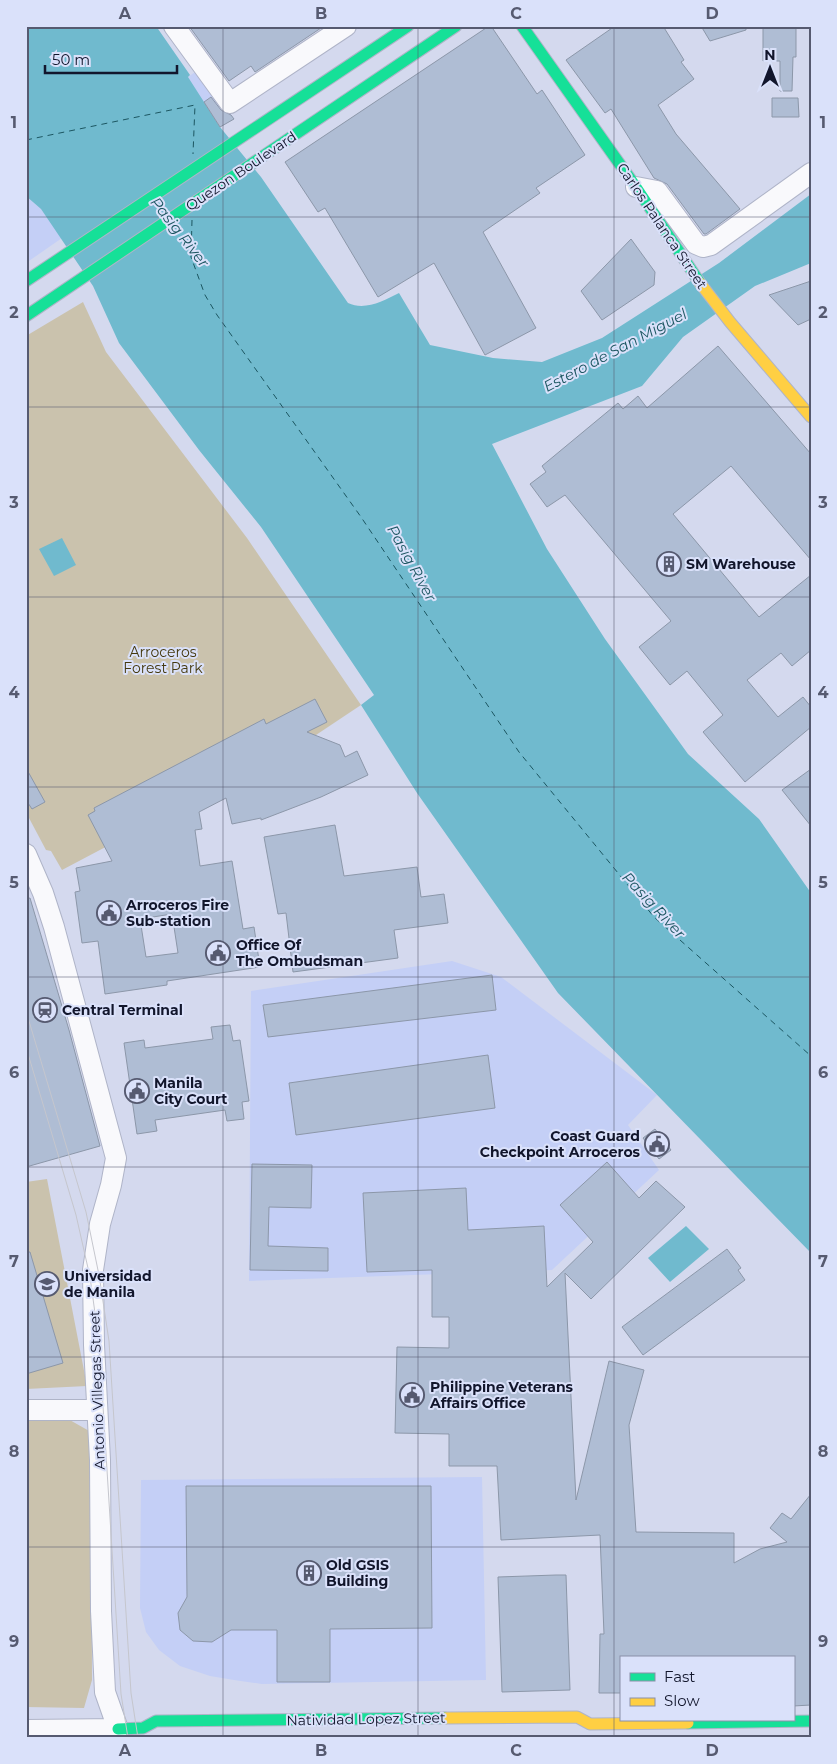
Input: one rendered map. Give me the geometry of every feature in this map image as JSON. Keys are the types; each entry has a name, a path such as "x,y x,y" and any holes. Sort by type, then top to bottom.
{"street":[{"path":"174,26 230,103 346,26"},
{"name":"Quezon Boulevard","path":"26,281 408,26"},
{"name":"Quezon Boulevard","path":"26,316 456,26"},
{"path":"526,31 541,26"},
{"name":"Carlos Palanca Street","path":"526,31 636,187 695,276 730,322 811,417"},
{"path":"636,187 657,192 696,244 703,247 711,244 811,173"},
{"name":"Antonio Villegas Street","path":"26,855 43,893 51,919 116,1158 111,1185 100,1224 94,1270 105,1692 119,1733"},
{"path":"26,1410 97,1410"},
{"path":"494,1717 495,1733"},
{"name":"Natividad Lopez Street","path":"26,1730 141,1733 156,1721 494,1717 578,1717 590,1724"},
{"path":"463,1718 464,1733"},
{"name":"Natividad Lopez Street","path":"794,1721 811,1721"},
{"name":"Natividad Lopez Street","path":"578,1731 590,1724 736,1722"},
{"path":"661,1723 666,1738"},
{"path":"141,1733 157,1736"}],"shaded area":[{"path":"201,68 234,119 220,127 209,111 201,115 188,77"},
{"path":"26,196 41,209 62,238 26,263"},
{"path":"452,961 501,977 657,1095 628,1125 659,1170 552,1270 249,1281 251,991"},
{"path":"482,1477 486,1680 262,1684 210,1676 180,1666 159,1650 146,1632 140,1608 141,1480"}],"green space":[{"name":"Arroceros Forest Park","path":"83,302 106,352 247,538 361,705 310,739 62,870 51,851 46,850 29,818 26,818 26,336"},
{"name":"Universidad de Manila","path":"47,1179 87,1386 26,1389 26,1182"},
{"path":"68,1419 91,1432 92,1680 84,1708 26,1707 26,1420"}],"water":[{"path":"26,26 156,26 190,75 188,77 220,127 261,177 348,303 361,306 367,305 380,302 399,293 430,345 493,358 542,362 602,338 719,263 811,194 811,263 755,286 683,337 642,386 492,444 547,549 605,639 688,754 759,819 811,893 811,1253 558,993 417,793 361,705 374,695 261,527 199,450 119,343 93,286 41,209 26,196"},
{"path":"62,538 76,565 54,576 39,549"},
{"path":"686,1226 709,1249 670,1282 648,1258"}],"building":[{"path":"189,26 324,26 255,72 251,66 229,81"},
{"path":"491,26 537,94 542,90 585,155 536,188 540,193 483,232 536,328 485,355 434,263 378,297 325,208 318,212 285,162"},
{"path":"615,26 663,26 684,60 681,62 694,79 658,105 676,134 740,209 706,234 704,234 667,184 654,178 611,109 605,113 566,60"},
{"path":"701,26 746,26 746,30 710,41"},
{"path":"763,26 796,26 796,57 793,57 792,91 780,91 780,61 763,61"},
{"path":"211,97 221,110 231,115 234,119 220,127 204,102"},
{"path":"772,98 798,98 799,117 772,117"},
{"path":"631,239 655,272 654,285 602,320 581,291"},
{"path":"811,281 811,319 798,325 769,295"},
{"path":"718,346 811,454 811,560 731,466 673,514 759,617 811,575 811,650 792,666 781,653 747,680 778,717 803,697 811,707 811,727 745,782 703,732 723,715 687,671 670,685 639,647 671,621 565,495 547,507 530,484 546,472 542,466 618,403 623,409 638,396 647,408"},
{"path":"315,699 327,722 307,732 340,745 345,757 357,751 368,775 321,797 261,820 261,818 232,824 226,798 199,812 202,829 195,830 200,866 232,861 243,929 254,927 260,967 167,981 167,985 105,994 98,941 82,943 75,892 80,891 76,868 112,861 88,815 95,811 94,808 264,719 266,724","holes":["172,914 178,953 146,957 140,919"]},
{"path":"26,768 45,802 32,809 26,800"},
{"path":"811,769 811,826 782,790"},
{"path":"335,825 344,876 417,867 421,897 444,894 448,923 394,930 398,958 293,972 286,913 278,914 264,837"},
{"name":"Central Terminal","path":"30,898 69,1030 100,1146 26,1167 26,899"},
{"path":"492,975 496,1010 268,1037 263,1005"},
{"path":"230,1025 233,1041 240,1040 249,1101 242,1102 244,1119 227,1121 225,1110 155,1120 157,1131 137,1134 124,1043 144,1040 145,1048 213,1039 211,1027"},
{"path":"488,1055 495,1108 296,1135 289,1083"},
{"name":"Coast Guard Checkpoint Arroceros","path":"655,1129 671,1150 659,1159 643,1138"},
{"path":"607,1162 639,1198 656,1181 685,1207 591,1299 565,1273 576,1500 609,1361 644,1370 629,1425 636,1532 734,1533 734,1563 760,1549 787,1542 770,1528 782,1513 791,1519 811,1494 811,1705 794,1706 794,1656 620,1656 620,1693 599,1693 600,1634 604,1634 600,1535 501,1540 497,1466 449,1466 449,1434 395,1433 397,1347 449,1348 449,1317 432,1317 432,1270 367,1272 363,1193 466,1188 468,1230 544,1226 547,1287 593,1242 560,1205"},
{"path":"252,1164 312,1165 311,1208 269,1207 268,1246 328,1248 328,1271 250,1270"},
{"path":"727,1249 741,1268 738,1270 745,1280 643,1355 622,1327"},
{"path":"26,1252 30,1252 63,1363 26,1374"},
{"name":"Old GSIS Building","path":"186,1486 431,1486 432,1628 330,1629 330,1682 277,1682 277,1630 231,1630 212,1642 193,1641 180,1630 178,1613 187,1597"},
{"path":"566,1575 570,1690 502,1692 498,1577"}],"ferry route":[{"path":"26,140 195,105 193,154"},
{"path":"192,220 191,257 205,295 217,315 361,517 519,752 654,917 811,1056"}],"tram line":[{"path":"26,1011 86,1212 99,1275 109,1341 131,1693 138,1738"},
{"path":"26,1047 76,1215 90,1277 99,1342 121,1694 128,1738"}],"traffic: fast":[{"path":"26,281 408,26"},
{"path":"26,316 456,26"},
{"path":"522,26 636,187 700,283"},
{"path":"118,1729 143,1728 156,1721 445,1718"},
{"path":"794,1721 811,1721"},
{"path":"688,1723 750,1722"}],"traffic: slow":[{"path":"700,283 730,322 811,417"},
{"path":"445,1718 577,1717 590,1724 688,1723"}],"place":[{"name":"SM Warehouse","path":"669,564"},
{"name":"Arroceros Fire Sub-station","path":"109,913"},
{"name":"Office Of The Ombudsman","path":"218,953"},
{"name":"Central Terminal","path":"45,1010"},
{"name":"Manila City Court","path":"137,1091"},
{"name":"Coast Guard Checkpoint Arroceros","path":"657,1144"},
{"name":"Universidad de Manila","path":"47,1284"},
{"name":"Philippine Veterans Affairs Office","path":"412,1395"},
{"name":"Old GSIS Building","path":"309,1573"}],"water label":[{"name":"Pasig River","path":"180,232"},
{"name":"Estero de San Miguel","path":"615,350"},
{"name":"Pasig River","path":"412,563"},
{"name":"Pasig River","path":"654,905"}]}
